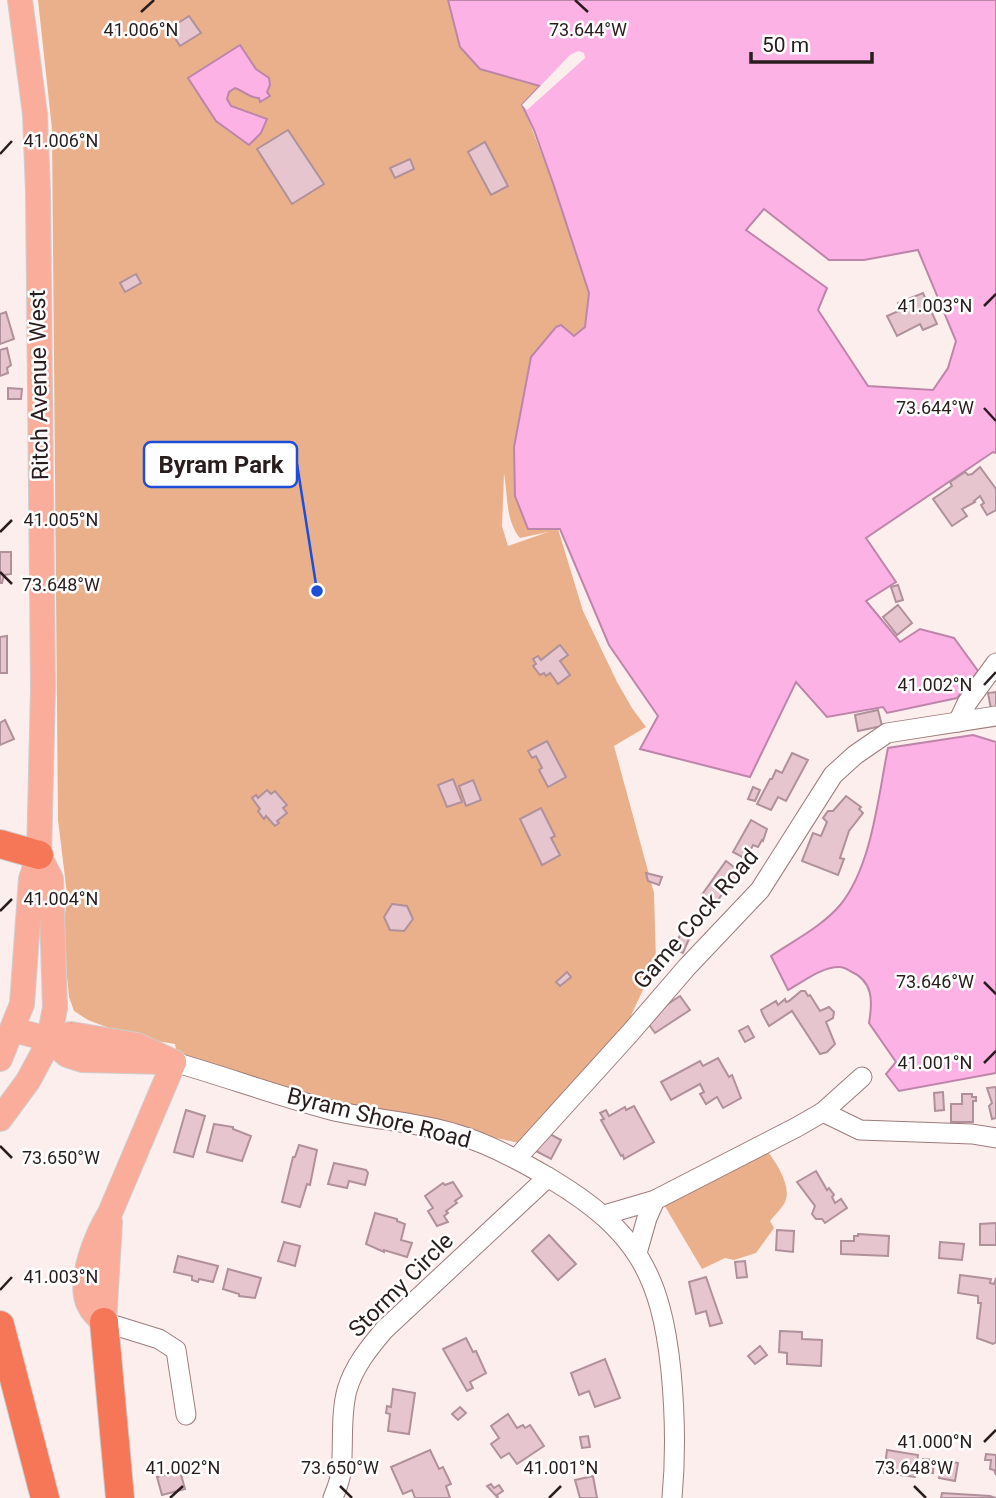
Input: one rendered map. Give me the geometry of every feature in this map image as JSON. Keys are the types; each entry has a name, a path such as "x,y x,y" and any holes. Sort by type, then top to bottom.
{"highway":[{"path":"0,844 39,855"},
{"path":"104,1322 120,1498"},
{"path":"0,1325 45,1498"}],"main road":[{"name":"Ritch Avenue West","path":"0,1059 22,1004 31,879 39,855 43,688 38,191 35,114 20,0"},
{"name":"Ritch Avenue West","path":"0,1119 28,1081 49,1039 55,1009 51,879 39,855"},
{"name":"Byram Shore Road","path":"13,1030 49,1039 66,1055 83,1060 174,1062"},
{"path":"104,1322 110,1213 174,1062"}],"street":[{"path":"958,722 967,703 996,663"},
{"name":"Game Cock Road","path":"516,1158 687,967 760,890 833,775 855,755 887,733 996,716"},
{"name":"Byram Shore Road","path":"174,1062 331,1110 438,1129 485,1145 516,1158 604,1215 637,1254 651,1278 662,1309 675,1405 672,1498"},
{"path":"604,1215 655,1200 823,1112 862,1077"},
{"path":"823,1112 860,1130 972,1134 996,1138"},
{"name":"Stormy Circle","path":"333,1498 341,1474 347,1390 364,1354 384,1330 548,1177"},
{"path":"637,1254 655,1200"},
{"path":"104,1322 159,1339 176,1350 186,1415"}],"shaded area":[{"path":"38,0 448,0 460,47 541,86 523,106 554,186 589,293 585,327 574,336 580,351 653,159 533,483 558,529 583,611 617,682 646,727 614,746 654,893 656,962 628,1022 519,1143 312,1096 177,1054 175,1044 133,1037 88,1020 74,1011 69,997 63,935 67,894 58,820 52,129","holes":["504,473 509,515 520,538 548,532 508,546 502,526"]},
{"path":"448,0 996,0 996,453 993,452 866,538 896,582 866,601 900,642 920,629 954,638 978,671 957,698 887,713 883,707 827,717 796,682 750,777 640,749 658,716 609,645 560,529 528,529 515,496 514,447 531,357 556,327 561,325 574,336 585,327 589,293 554,186 522,105 540,86 480,69 460,47","holes":["764,209 829,260 864,260 918,250 956,341 948,368 933,390 868,386 818,310 827,288 746,230"]},
{"path":"240,45 256,69 269,78 270,85 267,92 270,96 260,102 259,98 235,88 229,92 227,99 231,106 267,119 261,133 249,145 216,121 188,78"},
{"path":"973,735 996,742 996,1073 899,1091 886,1074 896,1062 869,1023 871,999 863,980 839,967 819,972 788,990 771,956 826,919 852,888 867,850 888,748"},
{"path":"768,1152 780,1170 787,1191 784,1204 770,1221 774,1228 756,1253 734,1260 725,1258 702,1269 663,1203"}],"pier":[{"path":"578,51 584,53 585,58 527,110 522,105 570,55"}],"building":[{"path":"189,16 201,33 180,46 169,29"},
{"path":"288,130 324,184 292,204 257,149"},
{"path":"485,142 508,186 491,195 468,152"},
{"path":"410,159 414,169 395,178 390,168"},
{"path":"136,274 141,283 125,292 120,283"},
{"path":"923,293 937,324 923,330 920,324 897,336 887,316 901,310 898,303"},
{"path":"6,312 14,339 0,344 0,314"},
{"path":"7,348 11,365 7,368 8,373 0,376 0,350"},
{"path":"8,388 22,389 21,399 8,399"},
{"path":"980,467 996,489 996,510 987,515 981,505 984,503 980,496 962,509 967,516 952,526 933,499 952,486 950,482 965,472 972,474"},
{"path":"0,552 11,552 11,574 4,575 2,583 0,583"},
{"path":"898,585 903,600 896,602 891,587"},
{"path":"898,605 912,623 897,635 883,617"},
{"path":"7,636 7,673 0,673 0,637"},
{"path":"560,645 568,655 560,661 570,675 558,684 550,673 546,676 544,673 540,675 533,666 536,664 533,659 538,656 541,660"},
{"path":"996,692 996,708 991,709 988,693"},
{"path":"878,710 882,726 858,731 855,715"},
{"path":"5,720 14,739 0,745 0,723"},
{"path":"547,741 566,777 548,787 539,770 542,768 536,756 532,758 528,751"},
{"path":"792,753 808,760 786,801 778,797 771,810 757,804 776,770 782,773"},
{"path":"453,779 462,802 447,807 438,785"},
{"path":"473,780 481,800 466,806 459,786"},
{"path":"753,787 760,790 755,801 748,799"},
{"path":"267,790 271,794 275,791 287,805 283,808 287,813 275,826 266,816 264,819 252,798 256,795 258,798"},
{"path":"846,796 861,807 859,809 863,813 849,831 840,858 844,859 838,875 802,861 813,833 821,836 827,822 823,818"},
{"path":"541,808 555,836 551,838 560,855 542,865 520,819"},
{"path":"751,820 767,829 763,841 758,847 753,845 746,859 733,852"},
{"path":"726,861 742,873 730,890 727,888 714,905 701,896"},
{"path":"646,873 662,877 659,885 648,881"},
{"path":"392,904 407,906 413,919 404,931 390,930 384,917"},
{"path":"680,935 689,939 683,953 674,949"},
{"path":"567,972 571,977 560,986 556,982"},
{"path":"801,991 810,995 820,1011 829,1007 834,1012 833,1018 826,1022 835,1044 827,1052 820,1054 792,1011 769,1026 763,1015 761,1010 776,1001 778,1005 785,999 786,1002 789,1001"},
{"path":"680,996 690,1010 655,1033 645,1019"},
{"path":"748,1026 754,1037 745,1042 739,1031"},
{"path":"718,1058 729,1077 732,1075 741,1098 723,1108 717,1097 706,1104 700,1094 704,1092 700,1084 671,1100 661,1082 700,1061 703,1066"},
{"path":"996,1087 996,1118 992,1119 989,1106 992,1103 987,1088"},
{"path":"943,1092 944,1110 935,1111 934,1093"},
{"path":"962,1094 976,1097 976,1101 973,1101 973,1122 951,1122 951,1104 962,1104"},
{"path":"634,1106 654,1142 624,1159 601,1120 604,1119 600,1113 606,1110 609,1116 625,1107 626,1110"},
{"path":"186,1110 205,1116 193,1157 174,1152"},
{"path":"214,1124 233,1127 251,1136 242,1161 207,1152"},
{"path":"546,1132 561,1140 551,1159 536,1151"},
{"path":"299,1145 317,1150 310,1185 307,1184 300,1207 282,1202 293,1157"},
{"path":"334,1163 366,1170 368,1173 365,1185 349,1181 347,1188 328,1184"},
{"path":"816,1171 827,1190 829,1188 834,1195 832,1197 835,1203 841,1199 847,1208 825,1223 812,1214 815,1206 797,1182"},
{"path":"453,1182 462,1196 446,1211 448,1213 444,1216 448,1222 437,1226 428,1211 433,1208 425,1196 443,1183 445,1185"},
{"path":"375,1213 405,1224 401,1240 412,1243 407,1257 384,1252 366,1244"},
{"path":"996,1223 996,1245 980,1245 980,1224"},
{"path":"777,1230 794,1231 793,1252 776,1250"},
{"path":"549,1235 576,1264 558,1280 532,1251"},
{"path":"854,1236 889,1236 888,1256 841,1254 841,1241 854,1241"},
{"path":"284,1242 300,1246 295,1266 278,1261"},
{"path":"940,1242 964,1244 962,1260 939,1258"},
{"path":"178,1256 218,1266 213,1282 199,1279 198,1282 192,1280 192,1276 174,1272"},
{"path":"745,1261 747,1277 737,1278 735,1262"},
{"path":"228,1269 261,1278 255,1298 239,1296 223,1289"},
{"path":"960,1275 991,1279 990,1283 994,1284 996,1278 996,1342 993,1344 977,1338 981,1303 978,1303 978,1296 958,1293"},
{"path":"706,1277 722,1323 710,1326 706,1311 696,1314 689,1282"},
{"path":"780,1331 802,1332 802,1339 822,1340 821,1366 787,1364 787,1353 779,1352"},
{"path":"466,1338 473,1352 476,1351 486,1373 470,1382 473,1388 467,1391 443,1349"},
{"path":"760,1346 767,1355 755,1364 748,1356"},
{"path":"605,1359 620,1398 595,1407 589,1391 579,1395 571,1373"},
{"path":"393,1389 415,1393 409,1434 388,1431 390,1414 386,1413 387,1406 391,1407"},
{"path":"460,1407 466,1413 458,1420 452,1414"},
{"path":"508,1414 517,1428 530,1425 544,1446 517,1464 509,1453 501,1458 491,1444 499,1438 491,1426"},
{"path":"588,1436 590,1447 582,1448 580,1437"},
{"path":"430,1450 439,1469 443,1467 451,1484 446,1486 450,1498 415,1498 412,1490 403,1494 391,1467"},
{"path":"887,1450 918,1455 915,1477 884,1473"},
{"path":"986,1454 996,1455 996,1475 994,1470 990,1469 991,1460 985,1460"},
{"path":"923,1459 934,1460 933,1473 921,1471"},
{"path":"943,1460 958,1463 955,1481 939,1478"},
{"path":"180,1471 185,1489 162,1495 157,1477"},
{"path":"593,1476 597,1498 580,1498 575,1480"},
{"path":"491,1484 494,1488 499,1485 503,1491 497,1495 498,1498 487,1486"},
{"path":"942,1493 990,1496 996,1498 941,1498"}],"place":[{"name":"Byram Park","path":"317,591"}]}
